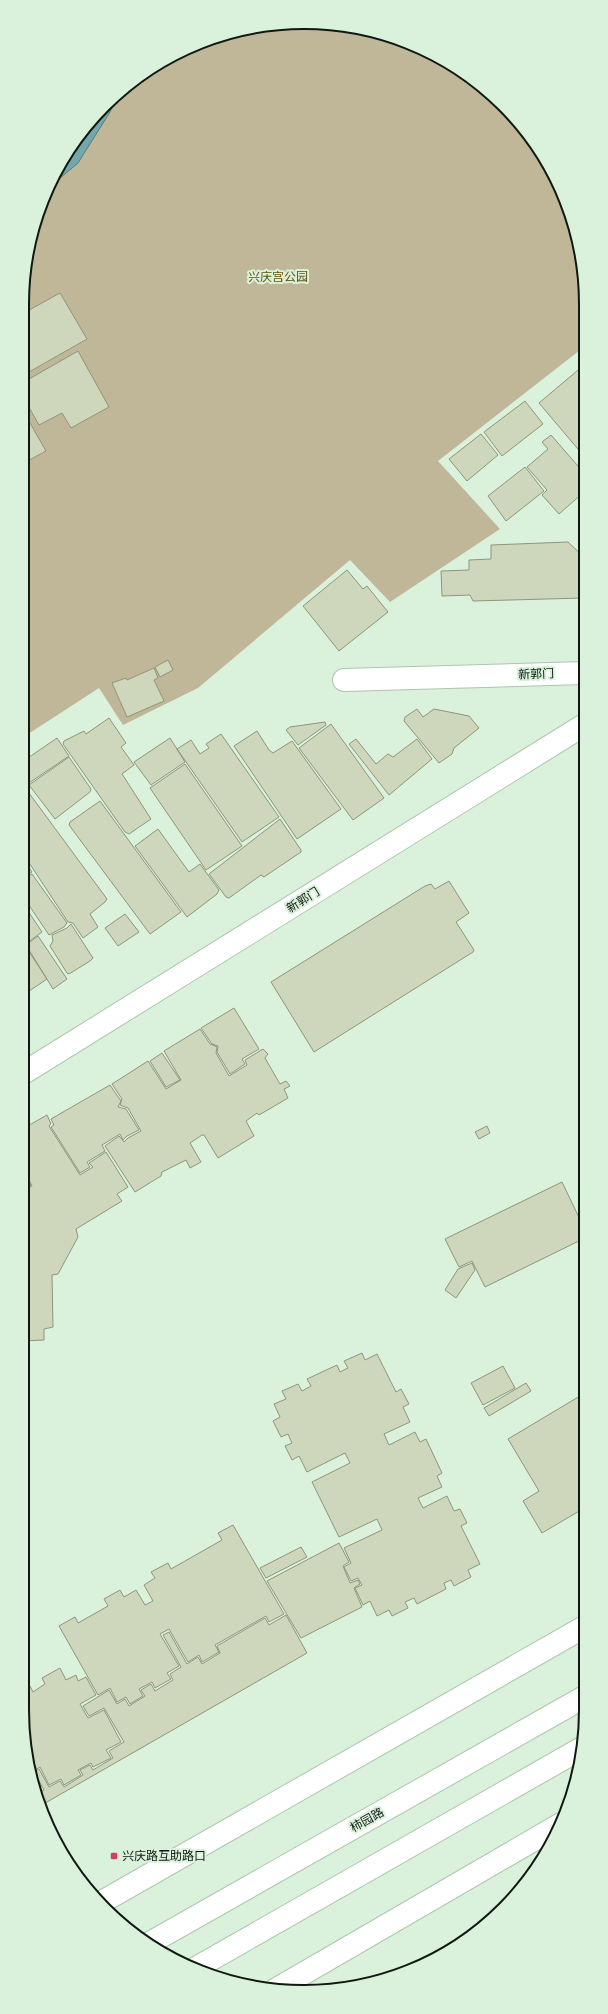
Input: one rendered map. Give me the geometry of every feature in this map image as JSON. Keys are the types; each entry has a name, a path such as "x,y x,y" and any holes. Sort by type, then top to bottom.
{"street":[{"name":"新郭门","path":"344,680 579,673"},
{"name":"新郭门","path":"29,1070 579,729"},
{"path":"106,1900 579,1630"},
{"name":"柿园路","path":"154,1941 579,1700"},
{"path":"201,1965 576,1751"},
{"path":"285,1984 552,1829"}],"green space":[{"name":"兴庆宫公园","path":"304,29 340,31 375,38 426,57 457,75 485,97 511,123 533,151 551,182 558,199 570,233 577,268 579,351 438,461 500,529 390,602 350,560 198,688 123,725 99,688 29,733 29,304 31,268 34,250 38,233 57,182 75,151 97,123 123,97 151,75 182,57 233,38 268,31"}],"water":[{"path":"112,108 110,112 78,163 58,179 75,151 97,123"}],"building":[{"path":"60,293 87,339 29,372 29,310"},
{"path":"78,351 109,407 71,428 62,413 39,425 29,407 29,379"},
{"path":"579,369 579,450 539,403"},
{"path":"525,401 543,424 502,456 484,432"},
{"path":"29,421 46,451 29,460"},
{"path":"481,434 498,455 467,481 449,459"},
{"path":"551,435 579,467 579,496 559,514 542,495 547,490 527,467 548,449 542,442"},
{"path":"525,467 544,491 506,521 488,496"},
{"path":"568,542 579,552 579,598 473,601 470,595 442,596 441,571 469,570 469,560 491,559 491,545"},
{"path":"347,570 363,589 367,586 388,612 339,651 303,606"},
{"path":"168,660 173,670 160,677 155,667"},
{"path":"154,668 158,678 154,680 164,701 127,717 112,683 126,678 127,680"},
{"path":"417,709 423,717 434,709 469,716 479,728 454,748 452,754 439,763 404,721 405,717"},
{"path":"109,718 126,743 121,747 134,765 122,774 151,819 129,834 125,832 63,744 64,741 84,731 86,734"},
{"path":"325,722 326,725 298,745 286,730 290,727"},
{"path":"331,724 384,798 353,820 299,748"},
{"path":"257,731 269,750 273,753 292,741 341,809 297,839 234,746"},
{"path":"221,734 279,817 242,842 177,749 191,740 200,754 209,748 206,744"},
{"path":"57,738 69,756 29,783 29,757"},
{"path":"170,738 185,762 151,785 134,762"},
{"path":"356,739 376,764 388,754 393,757 417,739 432,759 389,795 349,744"},
{"path":"69,757 91,789 90,792 55,819 29,785"},
{"path":"185,764 242,846 206,870 150,788"},
{"path":"29,793 107,899 90,914 98,927 83,938 73,923 68,922 29,863"},
{"path":"100,801 181,912 150,934 69,825 70,822"},
{"path":"280,819 301,852 264,877 261,875 229,898 226,897 209,874"},
{"path":"158,829 189,872 200,864 219,890 217,894 187,917 135,846"},
{"path":"32,874 67,923 64,927 49,935 29,905 29,876"},
{"path":"449,881 469,913 456,922 474,950 473,952 314,1052 271,982 425,886 431,884 435,889"},
{"path":"29,912 42,932 29,942"},
{"path":"125,914 139,932 118,946 105,928"},
{"path":"71,924 93,958 69,974 50,946 53,941 52,935 67,928"},
{"path":"38,936 67,979 53,989 29,950 29,943"},
{"path":"29,952 47,979 29,991"},
{"path":"234,1008 259,1049 242,1059 245,1064 230,1074 217,1052 218,1046 212,1044 201,1028"},
{"path":"200,1029 210,1044 217,1047 216,1053 229,1076 247,1065 245,1060 263,1049 268,1054 265,1058 280,1084 286,1081 290,1086 284,1089 288,1098 259,1115 257,1113 246,1121 254,1136 241,1144 218,1158 204,1135 202,1135 190,1143 201,1162 190,1168 186,1160 162,1172 161,1176 135,1192 105,1146 119,1136 124,1142 141,1131 128,1108 120,1105 122,1099 112,1084 148,1061 166,1089 181,1080 164,1051"},
{"path":"162,1053 180,1080 166,1087 150,1061"},
{"path":"110,1085 121,1101 118,1107 126,1109 139,1130 127,1136 123,1140 120,1134 102,1145 105,1151 87,1162 90,1167 80,1173 51,1127 54,1125 51,1119"},
{"path":"47,1115 51,1124 49,1126 80,1175 93,1167 89,1163 106,1152 128,1187 117,1194 122,1201 76,1229 78,1237 58,1274 52,1275 53,1327 44,1329 44,1340 29,1341 29,1187 32,1186 29,1180 29,1125"},
{"path":"487,1126 490,1133 479,1139 475,1132"},
{"path":"562,1182 579,1217 579,1241 485,1287 472,1261 459,1267 445,1239"},
{"path":"472,1263 475,1270 456,1298 445,1290 458,1269"},
{"path":"362,1353 365,1360 377,1354 396,1392 401,1389 409,1404 403,1407 410,1422 384,1434 389,1445 415,1432 420,1442 426,1439 442,1473 437,1476 442,1487 418,1498 423,1508 447,1496 454,1511 460,1509 467,1523 461,1526 480,1564 468,1570 471,1577 454,1586 451,1580 444,1583 446,1589 417,1604 414,1598 405,1602 408,1608 392,1616 389,1610 377,1616 370,1601 363,1605 355,1588 362,1585 358,1578 351,1581 344,1567 351,1563 344,1548 382,1530 377,1519 339,1537 312,1482 350,1463 345,1453 307,1472 299,1456 292,1460 285,1446 292,1443 288,1434 281,1437 273,1421 280,1417 274,1404 286,1399 282,1391 298,1384 302,1391 311,1386 307,1379 337,1365 340,1372 348,1368 344,1361"},
{"path":"503,1366 515,1388 483,1405 471,1383"},
{"path":"526,1383 531,1391 489,1416 484,1408"},
{"path":"579,1397 579,1511 542,1533 523,1501 539,1491 508,1439"},
{"path":"233,1525 284,1614 269,1622 266,1616 215,1645 219,1652 202,1662 199,1655 188,1662 169,1629 160,1634 179,1666 167,1673 171,1679 155,1688 152,1682 139,1689 143,1696 130,1704 126,1697 117,1702 110,1688 98,1695 59,1626 75,1617 78,1623 108,1606 104,1599 120,1590 124,1597 136,1590 145,1605 153,1601 144,1585 155,1578 151,1572 168,1563 171,1569 222,1540 218,1533"},
{"path":"339,1543 349,1562 343,1566 350,1583 358,1580 360,1584 354,1588 362,1607 301,1638 267,1581"},
{"path":"301,1547 307,1557 266,1578 260,1568"},
{"path":"286,1615 307,1653 46,1803 42,1791 44,1790 37,1778 36,1771 39,1769 49,1787 60,1781 64,1787 83,1775 80,1770 90,1765 93,1770 113,1758 109,1751 124,1742 104,1708 89,1716 83,1706 109,1690 117,1704 125,1699 129,1706 145,1696 141,1690 151,1684 155,1691 173,1680 170,1674 181,1667 163,1635 169,1632 187,1664 198,1657 202,1664 220,1653 217,1646 265,1618 269,1625"},
{"path":"60,1668 66,1680 76,1675 78,1681 86,1677 96,1695 80,1704 88,1718 104,1710 121,1742 106,1750 111,1758 93,1767 91,1763 78,1770 81,1775 64,1785 61,1779 49,1785 40,1767 35,1770 34,1764 31,1746 29,1686 33,1692 45,1684 42,1678"}],"place":[{"name":"兴庆路互助路口","path":"114,1856"}]}
